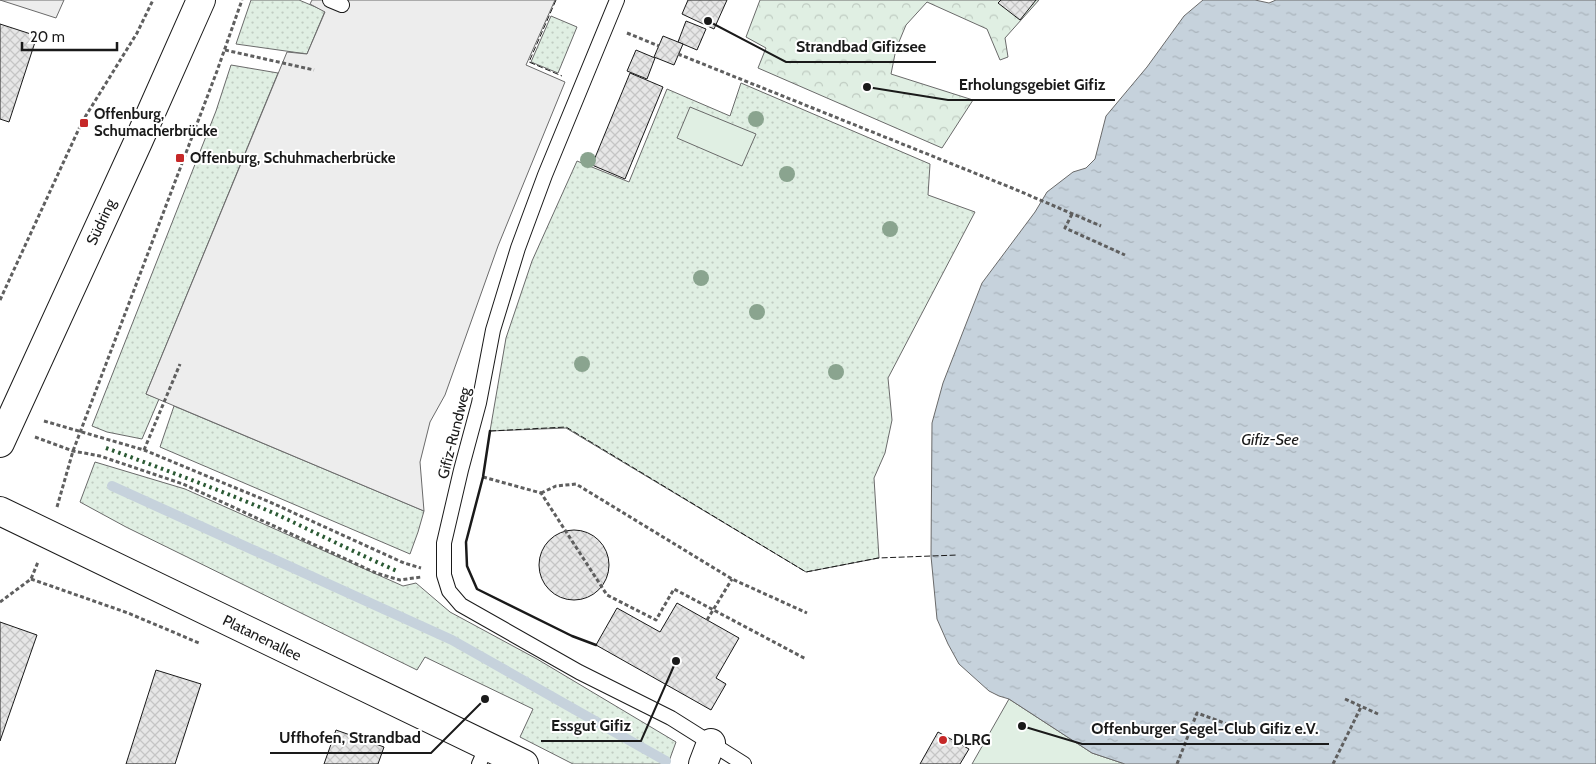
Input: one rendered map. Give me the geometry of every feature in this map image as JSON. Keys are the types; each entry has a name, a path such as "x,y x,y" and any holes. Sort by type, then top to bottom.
{"street":[{"name":"Südring","path":"0,443 134,150 200,0"},
{"name":"Platanenallee","path":"0,511 483,755 524,764"}],"lane":[{"name":"Gifiz-Rundweg","path":"617,0 545,175 518,248 493,330 479,403 444,543 444,575 449,591 461,605 579,672 671,718 707,753 744,764"}],"path":[{"path":"0,300 82,122 136,33 153,0"},
{"path":"73,451 225,50 242,0"},
{"path":"606,25 659,46"},
{"path":"225,50 314,70"},
{"path":"678,54 1012,188 1101,226"},
{"path":"1072,214 1065,228 1126,255"},
{"path":"144,450 180,364"},
{"path":"14,412 144,450 272,503 404,563 444,575"},
{"path":"14,412 32,436 73,451 100,456 183,484 376,573 400,580 444,575"},
{"path":"461,470 541,493 607,595 656,620 674,589 806,659"},
{"path":"541,493 556,486 576,484 732,579 807,613"},
{"path":"707,620 732,579"},
{"path":"0,602 31,580"},
{"path":"1345,699 1378,714"},
{"path":"1333,764 1361,707"},
{"path":"1177,764 1197,713 1227,724"}],"green space":[{"path":"251,0 299,0 325,11 307,54 236,44"},
{"path":"760,0 1039,0 1005,38 1008,57 1000,60 987,29 927,2 906,25 896,49 891,74 973,100 942,148 758,68 766,48 746,37"},
{"path":"551,16 577,27 558,73 531,62"},
{"path":"231,65 278,73 146,394 159,399 142,439 107,432 92,426 216,111"},
{"path":"741,83 930,164 928,195 975,212 888,378 892,420 885,453 874,478 879,558 806,572 566,428 490,431 506,338 532,261 577,161 629,182 667,89 730,116"},
{"path":"690,107 756,134 742,166 677,138"},
{"path":"174,406 424,511 410,554 160,447"},
{"path":"95,462 185,489 403,586 416,583 450,612 537,659 676,742 668,764 573,764 520,737 533,709 425,657 417,670 126,527 80,502"},
{"path":"1009,699 1092,753 1125,764 972,764"}],"shaded area":[{"path":"0,0 64,0 56,18"},
{"path":"312,0 555,0 526,65 565,82 498,246 445,395 430,422 420,462 424,511 146,394 287,52 307,54 325,12 310,4"}],"water":[{"name":"Gifiz-See","path":"1203,0 1255,0 1269,3 1276,0 1596,0 1596,764 1125,764 1092,753 1009,699 989,691 959,664 948,644 937,619 931,556 932,423 943,383 982,283 1035,212 1047,192 1073,172 1086,168 1095,159 1106,116 1147,67 1184,16"}],"building":[{"path":"688,0 727,0 714,29 682,14"},
{"path":"1001,0 1036,0 1020,20 998,3"},
{"path":"686,21 706,29 697,50 678,42"},
{"path":"0,24 37,36 9,122 0,119"},
{"path":"663,36 683,44 674,65 654,57"},
{"path":"636,50 655,58 647,79 627,71"},
{"path":"630,73 663,87 625,179 592,165"},
{"path":"581,530 594,536 603,545 607,551 609,565 607,579 599,590 588,598 567,600 560,598 549,590 541,579 539,558 541,551 549,540 560,532"},
{"path":"677,603 739,638 716,678 726,684 711,710 596,645 617,608 660,632"},
{"path":"0,622 37,635 0,741"},
{"path":"156,670 201,684 175,764 126,764"},
{"path":"336,730 384,747 378,764 324,764"},
{"name":"DLRG","path":"938,732 969,749 960,764 920,764"}],"waterway":[{"path":"112,486 452,640 666,761"}],"hedge":[{"path":"106,448 276,514 397,571"}],"fence":[{"path":"556,0 529,62 562,76"},
{"path":"490,431 566,427 806,572 878,558 958,555"}],"wall":[{"path":"490,431 483,477 466,542 467,566 477,589 572,636 596,645"}],"place":[{"name":"Strandbad Gifizsee","path":"708,21"},
{"name":"Erholungsgebiet Gifiz","path":"867,87"},
{"name":"Offenburg, Schumacherbrücke","path":"84,123"},
{"name":"Offenburg, Schuhmacherbrücke","path":"180,158"},
{"name":"Essgut Gifiz","path":"676,661"},
{"name":"Uffhofen, Strandbad","path":"485,699"},
{"name":"Offenburger Segel-Club Gifiz e.V.","path":"1022,726"},
{"name":"DLRG","path":"943,740"}]}
